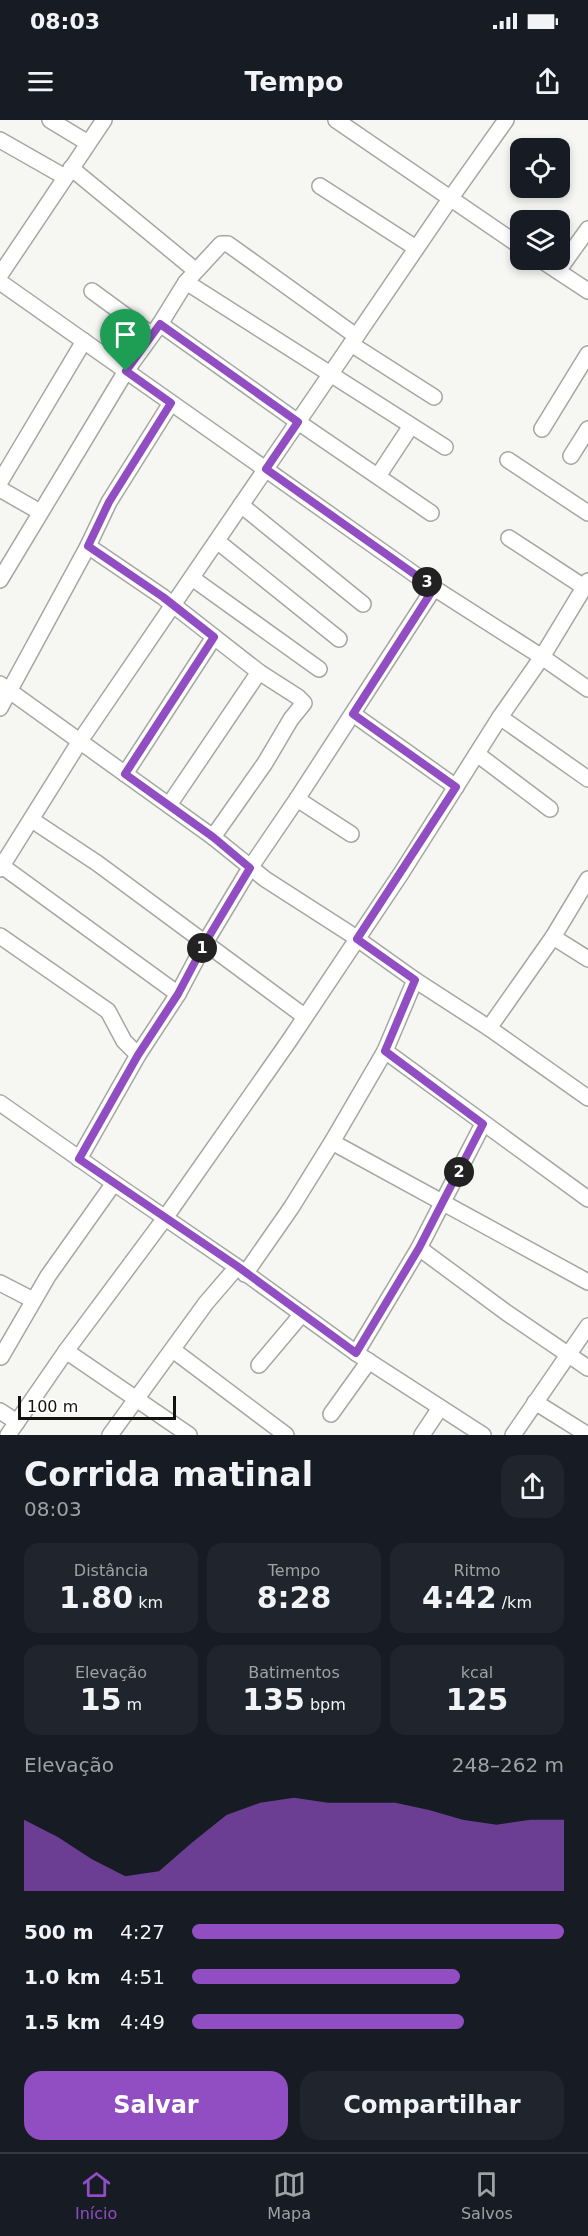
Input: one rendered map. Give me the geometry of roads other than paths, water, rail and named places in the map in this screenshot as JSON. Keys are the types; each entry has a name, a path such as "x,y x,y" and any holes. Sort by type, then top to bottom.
{"street":[{"path":"50,120 88,143"},
{"path":"0,275 104,120"},
{"path":"336,120 510,239"},
{"path":"178,994 1,867 80,741 416,248 506,120"},
{"path":"0,140 68,172 190,276 331,375 445,447"},
{"path":"320,186 416,248"},
{"path":"588,229 558,271 588,291"},
{"path":"0,579 126,371 190,276 221,244 228,244 353,340 434,397"},
{"path":"0,282 434,588 588,689"},
{"path":"92,291 156,329 431,513"},
{"path":"0,482 84,341"},
{"path":"542,429 588,354"},
{"path":"0,708 5,688 88,546 109,502 171,403"},
{"path":"378,476 411,426"},
{"path":"572,456 588,429"},
{"path":"508,460 588,513"},
{"path":"0,489 40,512"},
{"path":"241,506 363,604"},
{"path":"8,1435 66,1351 165,1218 289,1041 500,717 542,657 586,584 509,537"},
{"path":"217,541 339,639"},
{"path":"88,546 304,703 291,719 265,764 213,837"},
{"path":"192,578 319,669"},
{"path":"79,1159 138,1055 178,994 205,943 250,868 434,588"},
{"path":"125,774 214,637"},
{"path":"169,805 260,672"},
{"path":"5,688 213,837 250,868 489,1028 588,1098"},
{"path":"353,714 456,787"},
{"path":"500,717 588,779"},
{"path":"477,754 550,809"},
{"path":"297,799 351,834"},
{"path":"32,820 97,863 304,1016"},
{"path":"489,1028 553,937 588,879"},
{"path":"0,936 108,1011 124,1041 138,1055"},
{"path":"553,937 588,959"},
{"path":"110,1435 206,1303 241,1270 291,1208 385,1051 415,980"},
{"path":"385,1051 588,1199"},
{"path":"0,1103 363,1357 483,1435"},
{"path":"331,1414 363,1357 483,1124"},
{"path":"332,1142 588,1282"},
{"path":"1,1357 33,1300 114,1184"},
{"path":"419,1248 588,1368"},
{"path":"0,1283 33,1300"},
{"path":"259,1365 302,1314"},
{"path":"513,1435 588,1326"},
{"path":"174,1350 286,1435"},
{"path":"66,1351 189,1435"},
{"path":"535,1402 588,1435"},
{"path":"422,1435 440,1408"},
{"path":"0,1411 17,1422"}]}
